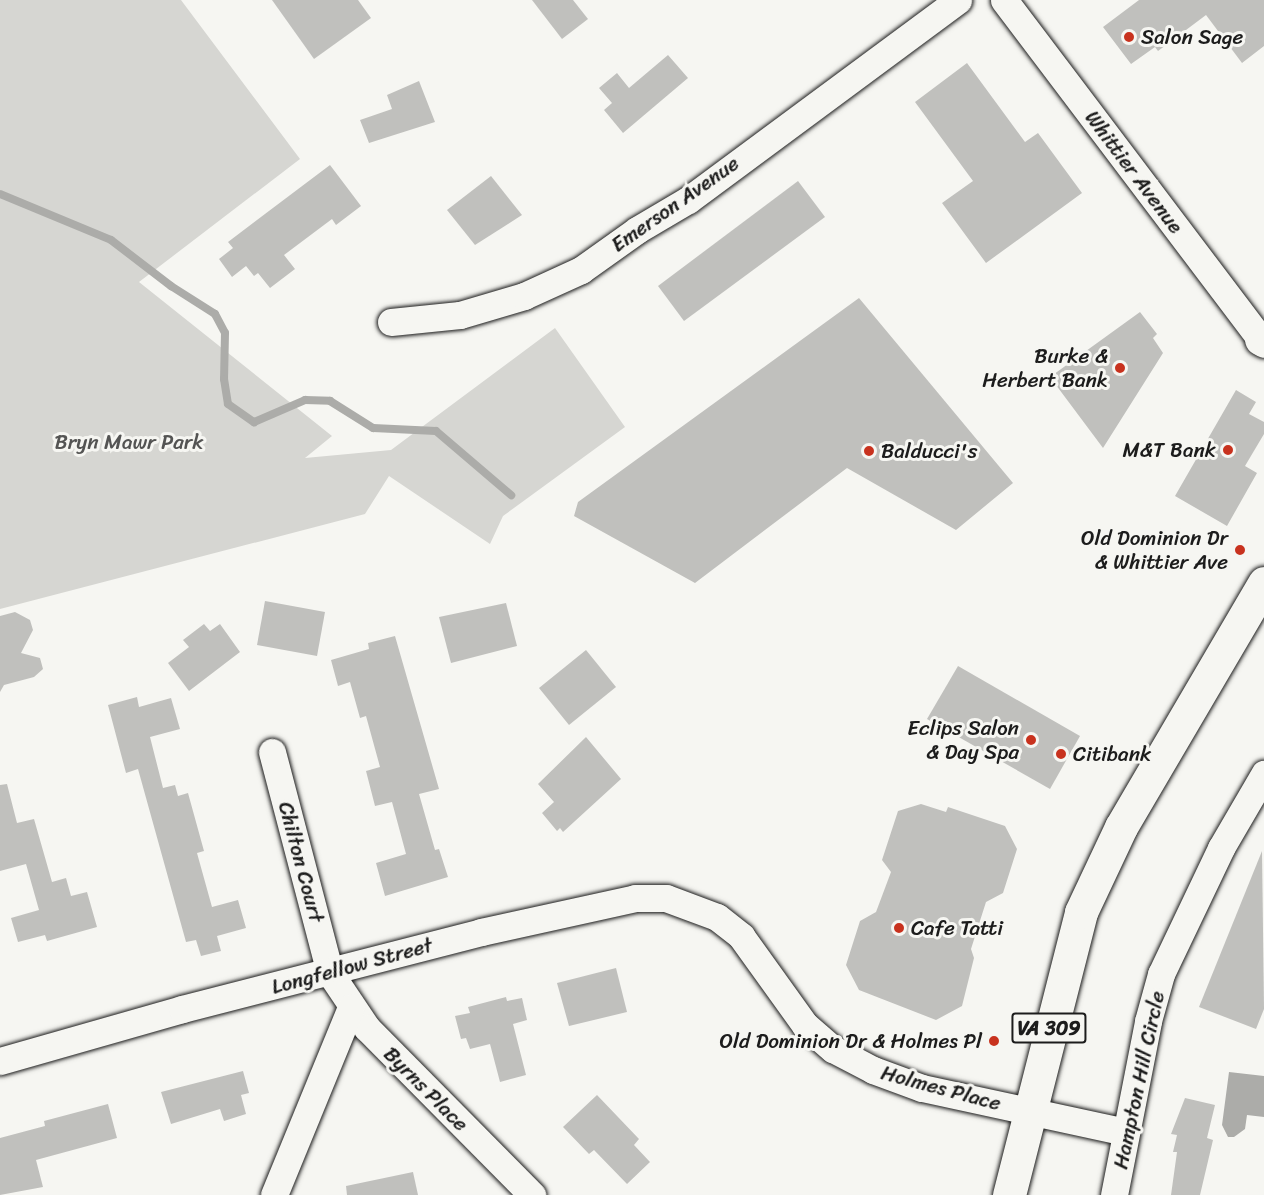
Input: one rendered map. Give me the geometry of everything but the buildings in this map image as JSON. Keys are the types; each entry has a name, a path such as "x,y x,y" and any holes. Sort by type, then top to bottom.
{"main road":[{"name":"VA 309","path":"1009,1195 1070,945 1106,855 1164,749 1264,583"}],"street":[{"name":"Emerson Avenue","path":"391,322 460,315 524,296 581,270 637,230 688,200 958,0"},
{"name":"Whittier Avenue","path":"1004,0 1263,341"},
{"name":"Chilton Court","path":"272,752 330,973"},
{"name":"Hampton Hill Circle","path":"1114,1195 1125,1132 1161,974 1221,848 1264,774"},
{"name":"Longfellow Street","path":"0,1061 182,1009 330,973 481,932 635,898 666,898 706,911"},
{"name":"Holmes Place","path":"706,911 741,936 781,997 805,1025 833,1049 891,1079 1125,1132"},
{"name":"Byrns Place","path":"330,973 351,1007 404,1069 532,1195"},
{"path":"274,1195 351,1007"}],"green space":[{"name":"Bryn Mawr Park","path":"0,0 181,0 300,159 139,282 332,436 305,458 391,450 555,328 625,427 503,516 490,544 389,476 365,514 0,609"}],"shaded area":[{"path":"1229,1072 1264,1076 1264,1117 1247,1115 1245,1129 1234,1137 1228,1137 1222,1125"}],"waterway":[{"path":"0,194 111,240 171,286 215,314 225,333 224,379 228,404 254,422 305,400 330,401 373,428 436,431 511,495"}],"place":[{"name":"Salon Sage","path":"1129,37"},
{"name":"Burke & Herbert Bank","path":"1120,368"},
{"name":"M&T Bank","path":"1228,450"},
{"name":"Balducci's","path":"869,451"},
{"name":"Old Dominion Dr & Whittier Ave","path":"1240,550"},
{"name":"Eclips Salon & Day Spa","path":"1031,740"},
{"name":"Citibank","path":"1061,754"},
{"name":"Cafe Tatti","path":"899,928"},
{"name":"Old Dominion Dr & Holmes Pl","path":"994,1041"}]}
